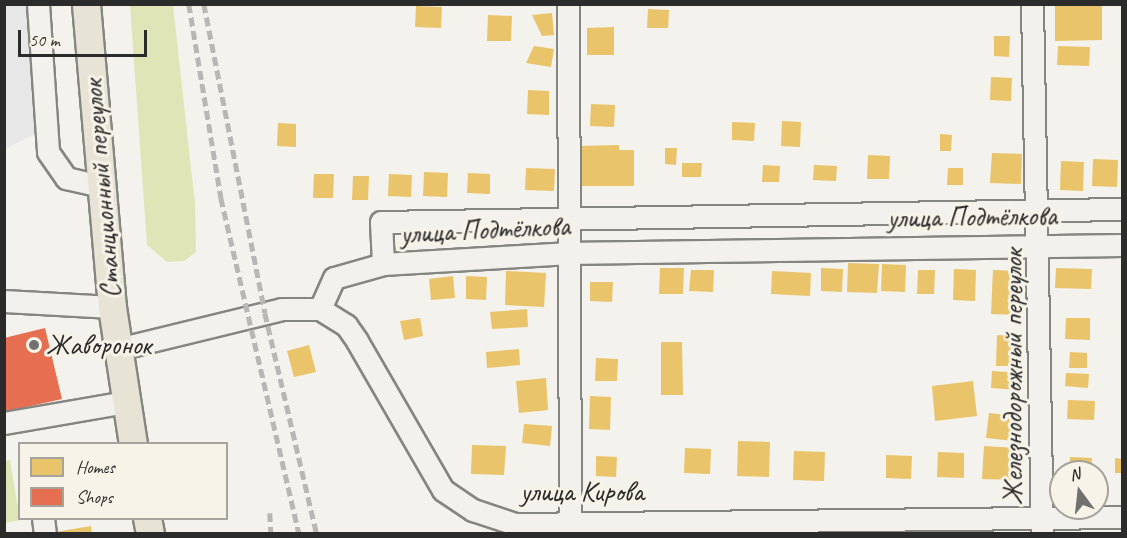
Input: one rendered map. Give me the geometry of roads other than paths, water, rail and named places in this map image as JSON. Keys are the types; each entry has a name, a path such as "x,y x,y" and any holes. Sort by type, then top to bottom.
{"main road":[{"name":"Станционный переулок","path":"86,4 112,307 133,442"}],"street":[{"path":"38,4 48,152 66,178 100,186"},
{"path":"568,4 566,253 570,521"},
{"name":"Железнодорожный переулок","path":"1032,4 1041,243 1043,525"},
{"name":"улица Подтёлкова","path":"1122,209 1040,208 381,222 383,264 566,253 1041,243 1122,245"},
{"path":"118,349 282,309 320,309 334,278 383,264"},
{"path":"4,301 112,307"},
{"name":"улица Кирова","path":"320,309 346,326 357,341 443,490 473,510 516,529 570,521 1043,525 1122,517"},
{"path":"4,423 126,402"}],"railway":[{"path":"189,4 221,198 299,534"},
{"path":"204,4 265,313 317,534"},
{"path":"270,513 271,534"}],"place":[{"name":"Жаворонок","path":"34,345"}]}
